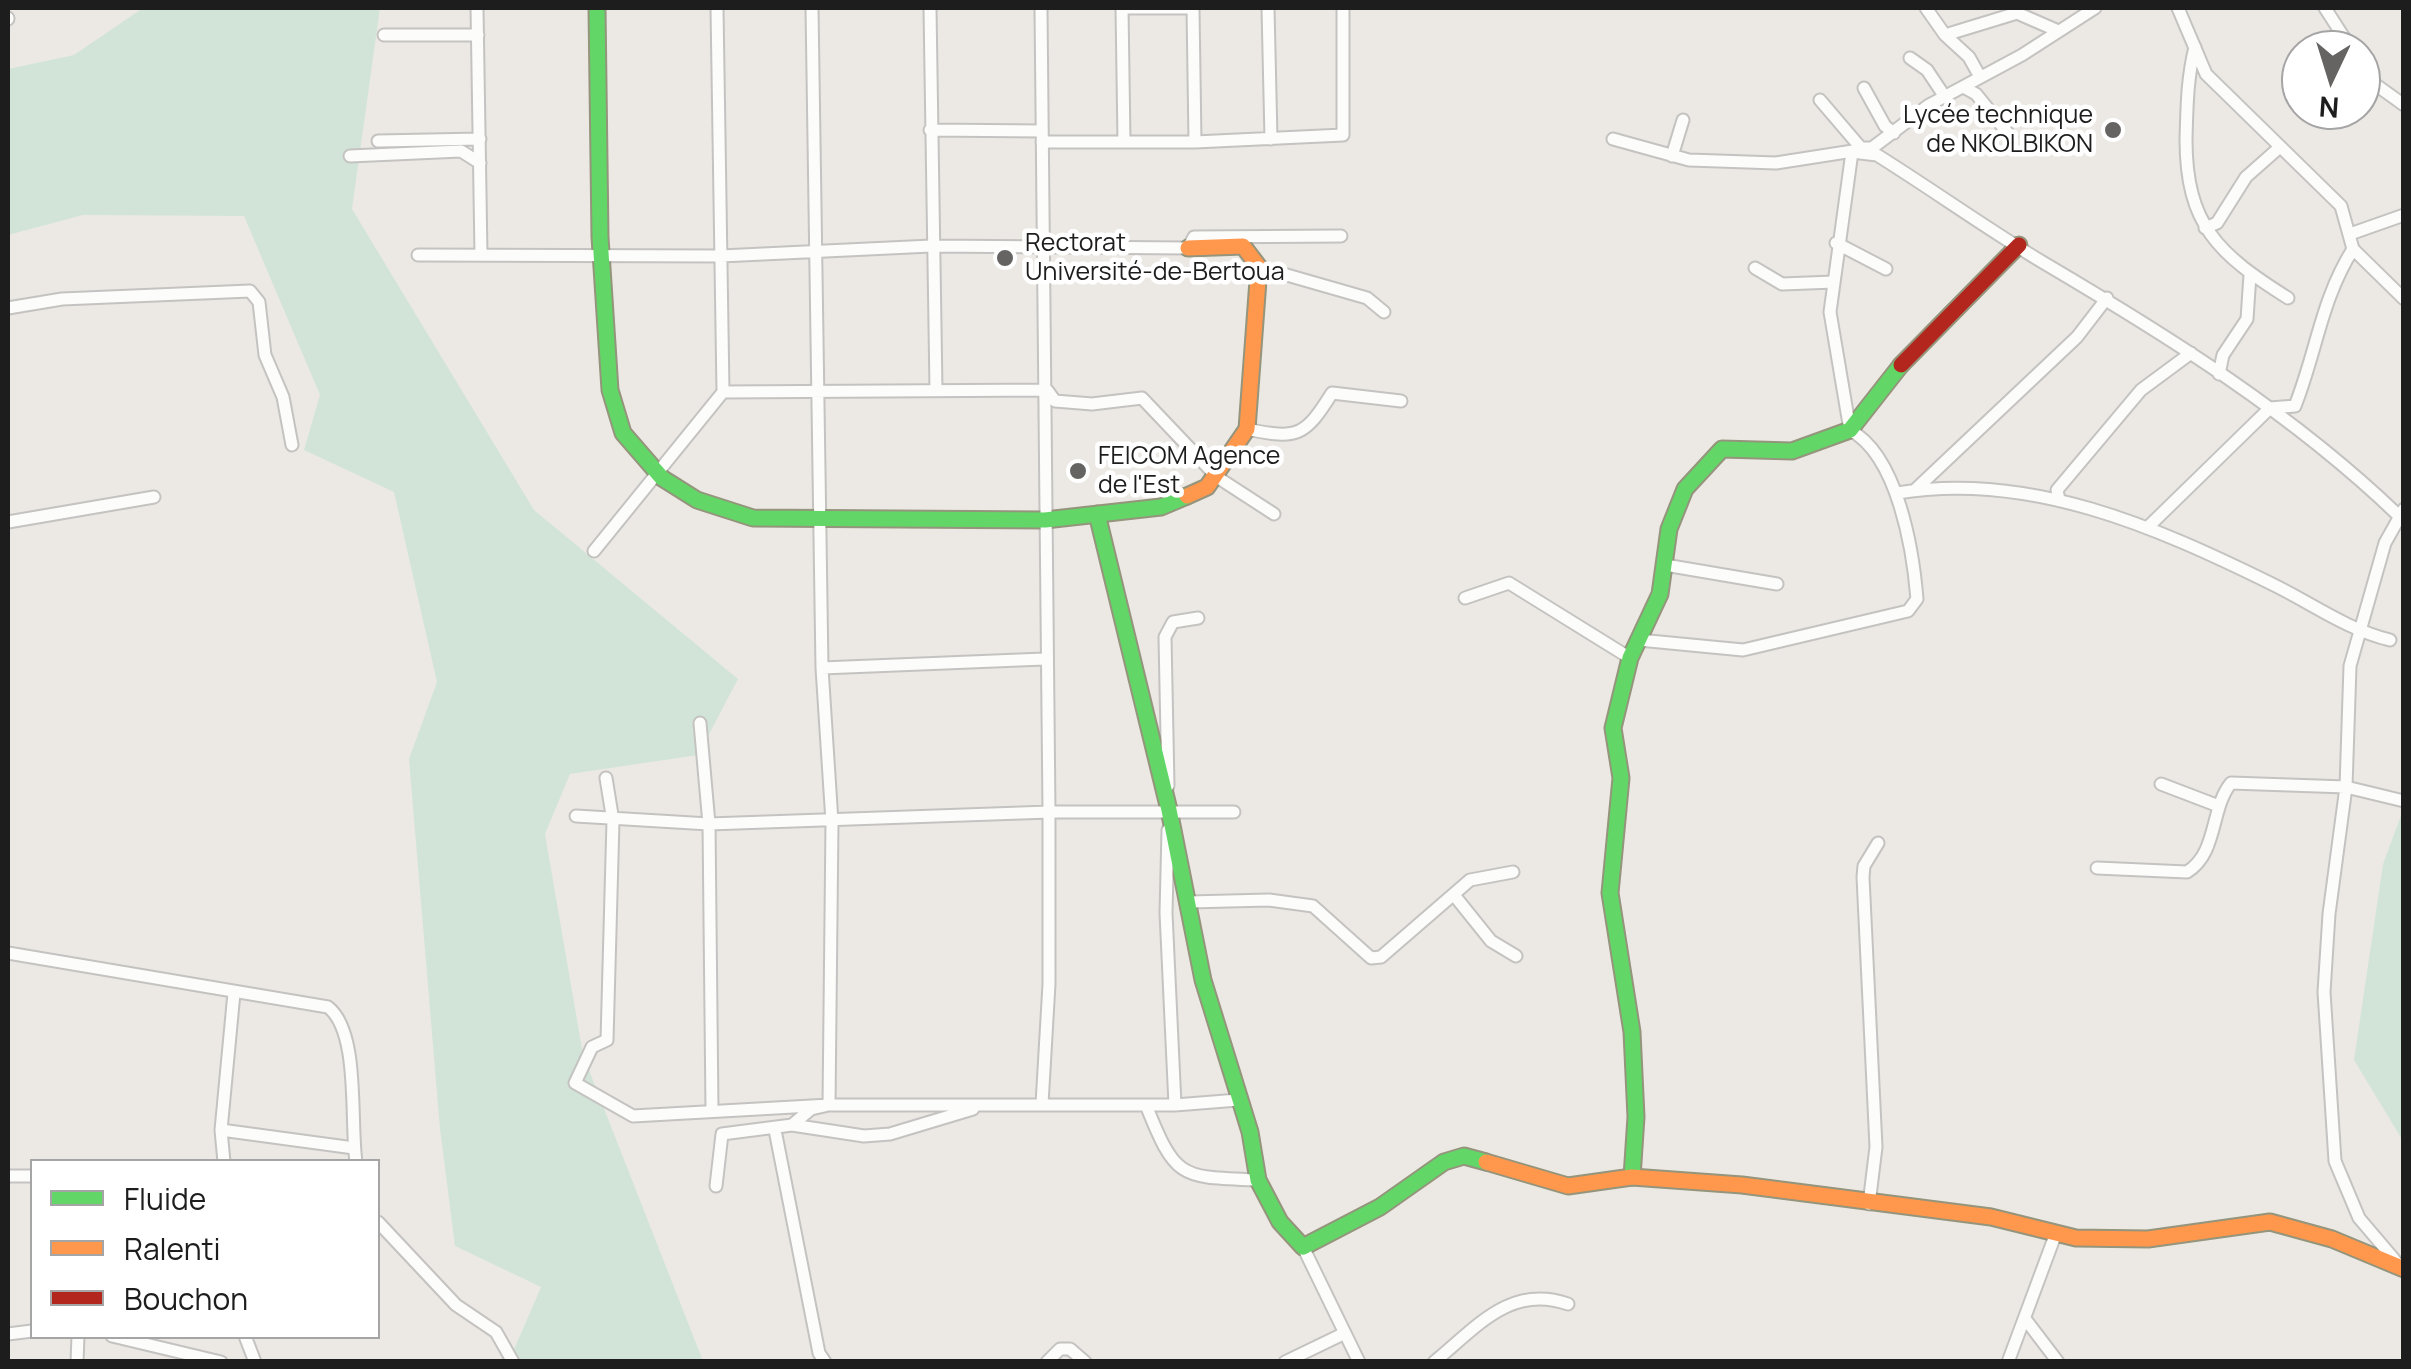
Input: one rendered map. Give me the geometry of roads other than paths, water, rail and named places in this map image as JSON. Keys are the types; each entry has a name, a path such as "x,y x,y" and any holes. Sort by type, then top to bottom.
{"street":[{"path":"477,8 481,255"},
{"path":"597,8 600,257 611,393 622,432 645,465 722,513 753,518 823,515 1046,520 1161,507 1207,487 1248,429 1259,266"},
{"path":"594,551 724,392 717,8"},
{"path":"812,8 823,515 822,668 832,822 829,1105"},
{"path":"930,8 936,390"},
{"path":"1041,8 1047,390 1044,659 1049,812 1049,984 1042,1104"},
{"path":"1124,142 1122,8 1193,8 1196,142"},
{"path":"1268,8 1270,140"},
{"path":"930,130 1124,142 1343,135 1344,8"},
{"path":"1926,8 1946,35 1969,56 1978,76"},
{"path":"1613,139 1672,156 1776,163 1872,148 1978,76 2022,55 2095,8"},
{"path":"2178,8 2206,74 2340,206 2353,249 2404,299"},
{"path":"2324,8 2339,30"},
{"path":"1946,35 2017,12 2056,30"},
{"path":"384,35 478,35"},
{"path":"2194,47 2185,88 2186,175 2195,214 2218,246 2250,275 2288,298"},
{"path":"1910,58 1927,70 1944,98"},
{"path":"1864,88 1885,126 1894,132"},
{"path":"1965,88 1976,94 2012,137"},
{"path":"2381,88 2404,104"},
{"path":"1820,100 1861,148 1872,148"},
{"path":"1672,156 1683,120"},
{"path":"378,141 480,140"},
{"path":"2205,228 2216,222 2246,177 2280,148"},
{"path":"350,156 462,151 480,163"},
{"path":"1850,430 1830,312 1836,243 1852,152"},
{"path":"1852,152 1877,155 2192,353 2270,408 2401,512 2357,632 2350,666 2346,786 2329,914 2324,992 2335,1161 2348,1198 2374,1237 2403,1268"},
{"path":"2350,234 2404,214"},
{"path":"1188,248 1194,237 1340,236"},
{"path":"1836,243 1886,268"},
{"path":"1632,1177 1636,1088 1630,1060 1632,1021 1610,892 1621,778 1613,728 1630,658 1660,594 1669,529 1685,489 1722,449 1792,451 1850,430 1915,348 2020,245"},
{"path":"418,255 720,256 931,246 1046,250 1243,246 1259,266 1367,298 1384,312"},
{"path":"2148,528 2270,408 2295,406 2312,366 2330,286 2353,249"},
{"path":"1754,268 1782,284 1834,282"},
{"path":"2218,374 2223,355 2246,319 2250,275"},
{"path":"8,308 62,299 250,291 260,302 265,355 283,396 292,445"},
{"path":"1916,490 2077,337 2107,298"},
{"path":"2059,500 2058,490 2141,390 2192,353"},
{"path":"724,392 1047,390"},
{"path":"1047,390 1055,402 1092,404 1142,398 1217,477 1274,514"},
{"path":"1248,429 1285,437 1310,427 1332,393 1400,401"},
{"path":"1640,640 1743,650 1908,612 1917,599 1915,568 1897,492 1861,436 1850,430"},
{"path":"1897,492 2005,491 2059,500 2148,528 2267,582 2357,632 2390,640"},
{"path":"8,522 154,497"},
{"path":"1096,514 1169,810 1203,980 1250,1132 1258,1180 1266,1201"},
{"path":"1665,565 1777,584"},
{"path":"1464,598 1509,583 1630,658"},
{"path":"1175,1105 1166,914 1169,810 1165,637 1173,622 1198,618"},
{"path":"822,668 1044,659"},
{"path":"700,723 708,824 712,1110"},
{"path":"606,778 613,821 607,1040 592,1047 575,1083 633,1116 829,1105 1175,1105 1238,1100"},
{"path":"2097,868 2187,872 2198,865 2207,847 2216,805 2231,783 2346,786 2404,801"},
{"path":"2161,784 2216,805"},
{"path":"576,816 708,824 764,819 832,822 1049,812 1234,812"},
{"path":"1869,1204 1876,1129 1862,893 1864,866 1878,843"},
{"path":"1190,902 1269,900 1312,906 1371,958 1380,956 1480,875 1513,872"},
{"path":"1454,895 1490,940 1516,956"},
{"path":"8,953 328,1007 342,1018 348,1038 356,1159"},
{"path":"224,1159 221,1130 234,993"},
{"path":"792,1125 864,1136 890,1134 975,1109 1042,1104"},
{"path":"716,1186 722,1134 776,1130 792,1125 811,1109 829,1105"},
{"path":"1146,1105 1179,1169 1194,1177 1258,1180"},
{"path":"221,1130 354,1148"},
{"path":"776,1130 819,1353 825,1362"},
{"path":"1303,1246 1380,1208 1444,1162 1464,1156 1568,1186 1632,1177 1742,1185 1991,1217 2056,1233 2148,1240 2270,1222 2403,1268"},
{"path":"1231,1179 1266,1201 1303,1246 1360,1362"},
{"path":"380,1224 456,1305 496,1332 513,1362"},
{"path":"2008,1362 2056,1233"},
{"path":"2357,1249 2374,1237"},
{"path":"1434,1362 1518,1299 1545,1296 1568,1304"},
{"path":"2026,1320 2058,1362"},
{"path":"1285,1362 1345,1333"},
{"path":"119,1339 156,1355 221,1362"},
{"path":"1047,1362 1060,1349 1070,1349 1085,1362"}],"place":[{"name":"Lycée technique de NKOLBIKON","path":"2113,130"},
{"name":"Rectorat Université-de-Bertoua","path":"1005,258"},
{"name":"FEICOM Agence de l'Est","path":"1078,471"}]}
